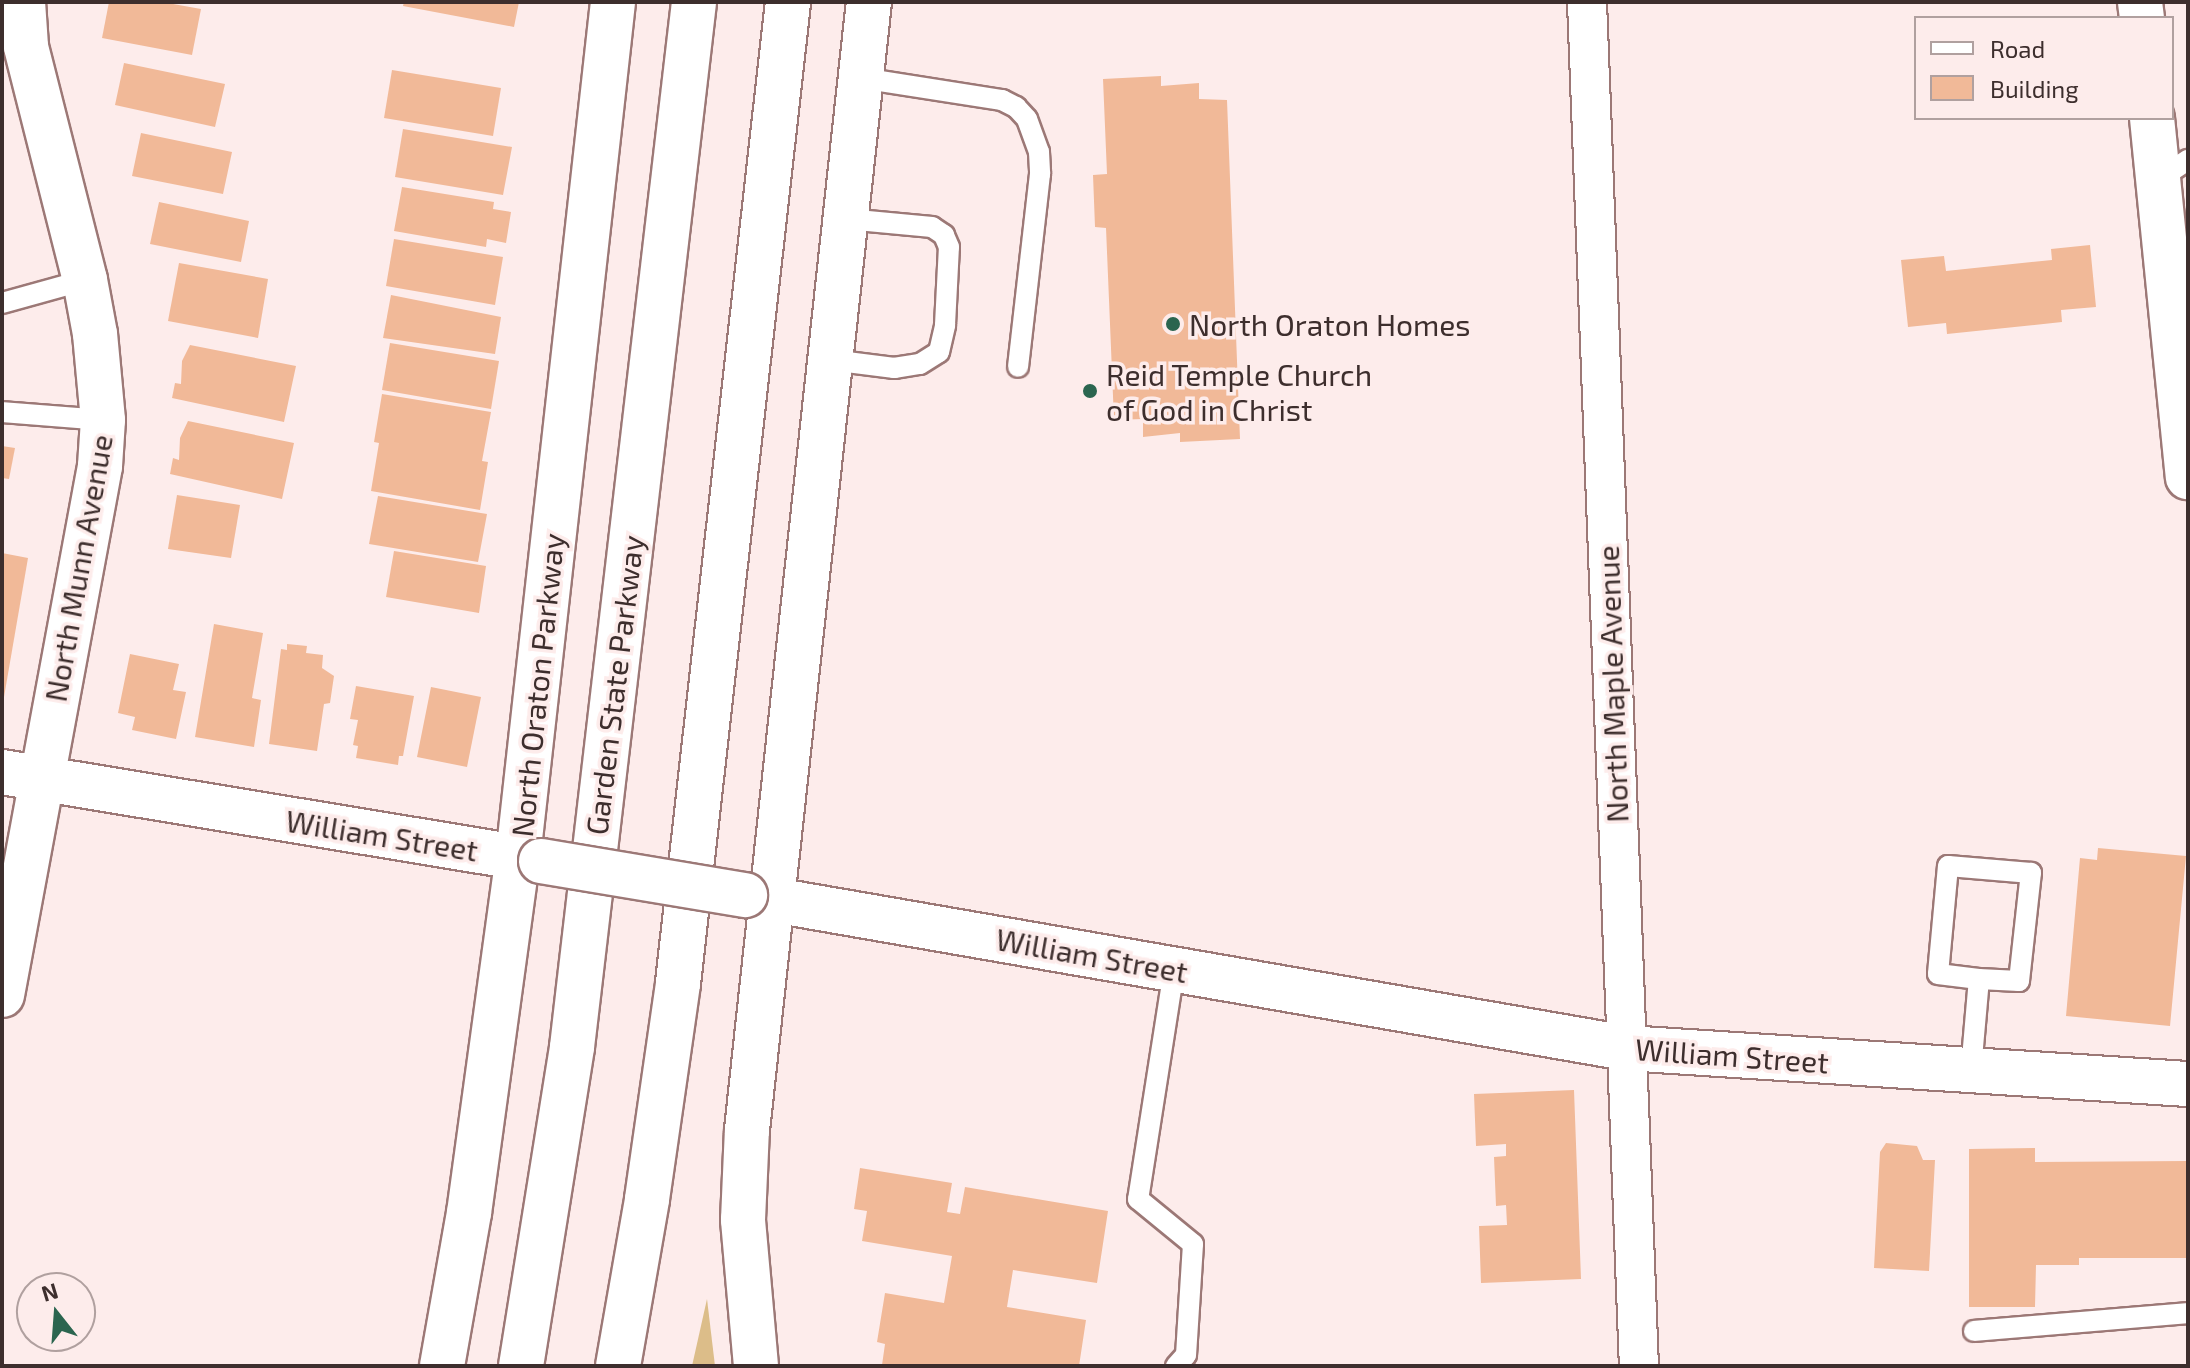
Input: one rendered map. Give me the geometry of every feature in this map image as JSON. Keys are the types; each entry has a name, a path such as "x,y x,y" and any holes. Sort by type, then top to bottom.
{"main road":[{"name":"North Munn Avenue","path":"2,995 22,775 100,466 103,420 95,334 85,280 26,46 23,2"},
{"name":"North Oraton Parkway","path":"442,1366 530,859 613,2"},
{"name":"Garden State Parkway","path":"521,1366 572,1047 694,2"},
{"path":"618,1366 652,1170 678,983 788,2"},
{"path":"760,1365 745,1264 744,1176 760,897 831,360 869,2"},
{"path":"2153,120 2173,170 2187,451"},
{"name":"William Street","path":"22,775 760,897 1626,1048 2188,1084"}],"street":[{"name":"North Maple Avenue","path":"1587,2 1639,1366"}],"lane":[{"path":"861,78 1002,100 1016,107 1027,119 1039,152 1040,174 1018,367"},
{"path":"831,360 894,368 920,364 939,352 945,325 949,247 944,235 932,227 846,219"},
{"path":"2,303 85,280"},
{"path":"2,412 103,420"},
{"path":"1948,866 2031,873 2019,981 1979,979 1938,974 1948,866"},
{"path":"1174,970 1138,1199 1193,1244 1186,1355 1176,1366"},
{"path":"1971,1070 1979,979"},
{"path":"1974,1331 2188,1313"}],"shaded area":[{"path":"707,1299 715,1366 692,1366"}],"building":[{"path":"109,2 162,2 201,9 192,55 102,38"},
{"path":"404,2 519,2 514,27 403,6"},
{"path":"124,63 225,84 215,127 115,105"},
{"path":"392,70 501,88 493,136 384,118"},
{"name":"North Oraton Homes","path":"1161,76 1161,86 1199,83 1199,99 1227,100 1240,439 1180,442 1180,433 1143,437 1143,419 1114,420 1106,228 1095,227 1093,175 1107,174 1103,79"},
{"path":"403,129 512,147 503,195 395,177"},
{"path":"141,133 232,152 223,194 132,176"},
{"path":"402,187 494,202 493,209 511,212 506,243 487,239 486,247 394,231"},
{"path":"159,202 249,221 241,262 150,244"},
{"path":"394,239 503,257 495,305 386,286"},
{"path":"2090,245 2096,307 2061,310 2062,322 1947,334 1946,323 1908,327 1901,260 1944,256 1946,271 2052,260 2051,249"},
{"path":"179,263 268,279 258,338 168,321"},
{"path":"391,295 501,317 495,354 383,338"},
{"path":"390,343 499,361 491,409 382,390"},
{"path":"190,345 296,366 284,422 172,398 175,383 181,384 182,361"},
{"path":"382,394 491,412 482,461 488,462 480,510 371,491 379,443 374,442"},
{"path":"188,421 294,443 282,499 170,474 173,458 179,460 180,438"},
{"path":"2,446 15,448 9,479 2,478"},
{"path":"177,495 240,505 231,558 168,549"},
{"path":"378,496 487,514 478,562 369,544"},
{"path":"394,551 486,566 479,613 386,597"},
{"path":"2,553 28,558 4,697 2,697"},
{"path":"214,624 263,633 252,698 261,700 254,747 195,737"},
{"path":"287,644 307,646 306,653 323,655 322,668 334,676 330,703 324,704 317,751 269,744 281,649 287,650"},
{"path":"130,654 179,664 173,690 186,692 176,739 132,730 135,717 118,713"},
{"path":"356,686 414,696 403,756 399,756 398,765 356,758 358,746 353,745 358,720 350,719"},
{"path":"431,687 481,697 467,767 417,757"},
{"path":"2098,848 2186,856 2170,1026 2066,1016 2080,858 2097,860"},
{"path":"1574,1090 1581,1279 1481,1283 1479,1226 1507,1225 1506,1205 1496,1206 1494,1157 1506,1156 1506,1144 1476,1146 1474,1094"},
{"path":"1886,1143 1917,1146 1923,1160 1935,1160 1929,1271 1874,1268 1880,1152"},
{"path":"2035,1148 2035,1162 2188,1161 2188,1258 2079,1258 2079,1265 2036,1265 2035,1307 1969,1307 1969,1149"},
{"path":"860,1168 952,1183 947,1212 960,1214 965,1187 1108,1211 1097,1283 1013,1270 1007,1307 1086,1320 1079,1366 882,1365 885,1344 877,1342 885,1293 944,1303 952,1256 862,1241 867,1211 854,1209"}],"place":[{"name":"North Oraton Homes","path":"1173,324"},
{"name":"Reid Temple Church of God in Christ","path":"1090,391"}]}
